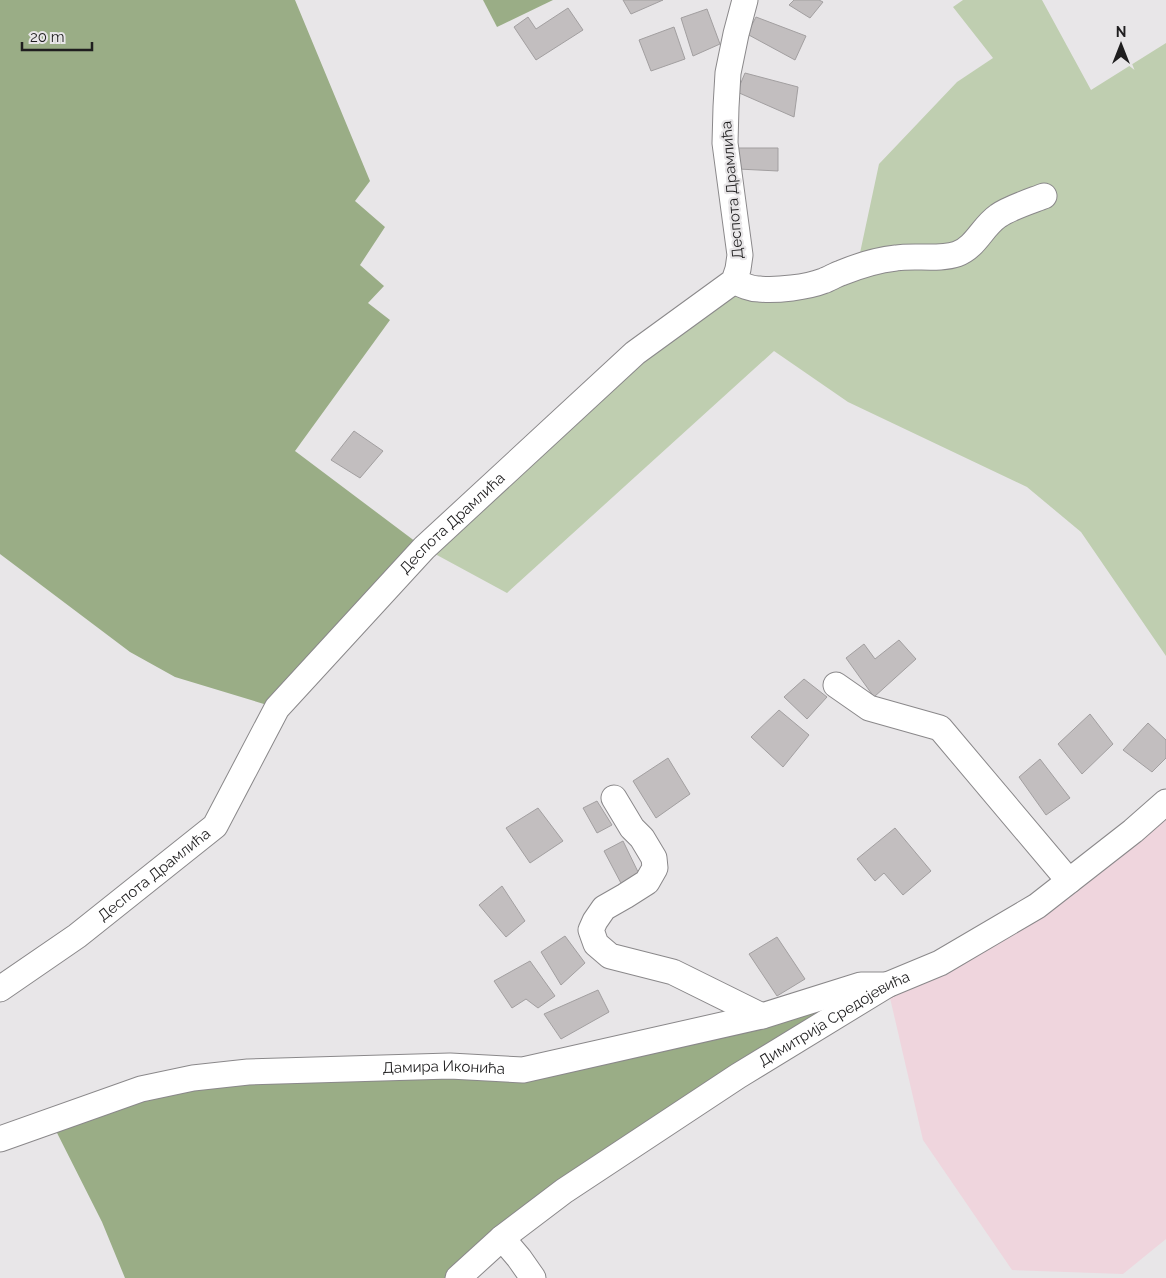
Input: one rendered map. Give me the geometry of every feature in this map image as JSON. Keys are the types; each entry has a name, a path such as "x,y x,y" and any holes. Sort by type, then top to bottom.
{"street":[{"name":"Деспота Драмлића","path":"0,989 78,936 215,826 277,708 424,548 635,353 734,281 740,255 726,143 726,107 728,73 745,0"},
{"path":"734,281 746,287 774,289 822,282 857,267 880,260 898,257 956,255 977,240 985,228 999,215 1044,196"},
{"path":"836,685 869,708 940,728 1070,881"},
{"path":"614,798 632,828 642,838 654,858 655,868 646,882 604,908 591,930 596,944 610,956 673,972 762,1016"},
{"name":"Димитрија Средојевића","path":"458,1278 502,1238 564,1190 730,1082 887,985 940,963 1037,906 1133,831 1166,802"},
{"name":"Дамира Иконића","path":"0,1139 141,1089 193,1078 248,1072 450,1066 523,1070 762,1016 861,985 887,985"},
{"path":"502,1238 533,1278"}],"shaded area":[{"path":"1166,802 1166,1239 1123,1274 1012,1270 923,1140 887,985 940,963"}],"green space":[{"path":"0,0 295,0 370,181 355,201 385,227 360,265 384,286 368,303 390,320 295,451 424,548 277,708 175,677 130,652 0,554"},
{"path":"483,0 553,0 497,27"},
{"path":"963,0 1042,0 1091,90 1166,43 1166,656 1081,532 1027,487 848,402 774,351 507,593 424,548 576,407 746,287 857,267 879,164 957,82 993,58 953,7"},
{"path":"861,985 458,1278 125,1278 102,1222 51,1121 141,1089 523,1070"}],"building":[{"path":"623,0 663,0 631,14"},
{"path":"794,0 819,0 823,2 810,18 789,5"},
{"path":"568,8 583,30 536,60 514,27 528,17 536,29"},
{"path":"707,9 720,44 693,56 681,18"},
{"path":"756,17 806,36 795,60 747,34"},
{"path":"674,27 685,59 651,71 639,40"},
{"path":"745,73 798,87 794,117 737,92"},
{"path":"738,148 778,148 778,171 738,169"},
{"path":"354,431 383,451 360,478 331,460"},
{"path":"899,640 916,659 874,697 846,658 864,644 875,659"},
{"path":"804,679 827,697 807,719 784,697"},
{"path":"779,710 809,735 783,767 751,737"},
{"path":"1090,714 1113,744 1082,774 1058,744"},
{"path":"1148,723 1166,740 1166,758 1152,772 1123,750"},
{"path":"668,758 690,794 656,818 633,781"},
{"path":"1040,759 1070,798 1046,815 1019,777"},
{"path":"597,801 612,825 597,833 583,808"},
{"path":"538,808 563,841 530,863 506,828"},
{"path":"895,828 931,871 903,895 884,873 875,881 857,859"},
{"path":"623,841 640,876 622,885 604,851"},
{"path":"502,886 525,921 506,937 479,905"},
{"path":"565,936 585,963 561,985 541,952"},
{"path":"777,937 805,979 777,996 749,954"},
{"path":"530,961 555,996 538,1008 526,999 512,1008 494,981"},
{"path":"598,990 609,1012 561,1039 544,1014"}]}
